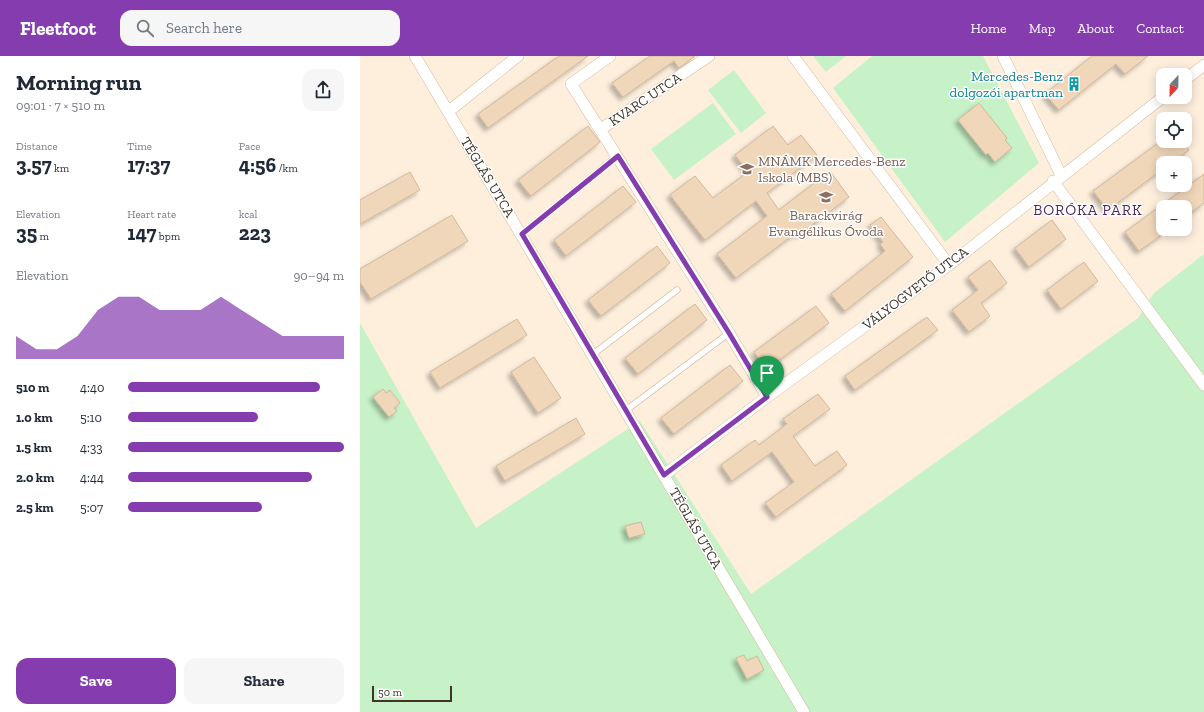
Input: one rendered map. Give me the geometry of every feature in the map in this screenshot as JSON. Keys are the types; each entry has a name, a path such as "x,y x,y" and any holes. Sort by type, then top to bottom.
{"street":[{"name":"TÉGLÁS UTCA","path":"415,56 522,234 625,411 804,712"},
{"path":"449,111 518,56"},
{"path":"610,56 571,84 729,333 767,397"},
{"name":"KVARC UTCA","path":"601,130 709,56"},
{"path":"793,56 949,265"},
{"path":"1003,56 1057,178 1204,385"},
{"path":"1192,74 1204,65"},
{"name":"VÁLYOGVETŐ UTCA","path":"664,475 767,397 949,265 1057,178 1156,102"}],"lane":[{"path":"522,234 618,156"},
{"path":"592,355 677,290"},
{"path":"625,411 729,333"}],"green space":[{"path":"813,56 846,56 826,72"},
{"path":"872,56 983,56 1039,163 945,242 833,88"},
{"path":"734,70 766,113 741,133 708,90"},
{"path":"713,103 736,134 674,180 651,149"},
{"path":"1204,254 1204,712 360,712 360,323 476,528 640,421 751,594 1138,318 1154,293"}],"building":[{"path":"559,56 588,56 488,128 478,114"},
{"path":"650,56 695,56 679,68 674,61 623,97 612,83"},
{"name":"Mercedes-Benz dolgozói apartman","path":"1092,56 1148,56 1125,74 1116,64 1059,110 1045,94"},
{"path":"979,103 1007,138 1005,140 1012,148 995,162 988,153 986,155 958,120"},
{"path":"588,126 600,142 531,196 518,180"},
{"path":"773,126 788,145 801,135 817,155 767,193 779,210 830,171 849,197 799,235 797,232 736,278 717,254 767,216 756,201 705,240 670,195 695,176 713,198 748,172 735,155"},
{"path":"1156,145 1156,148 1188,148 1189,150 1181,156 1156,156 1156,174 1108,210 1093,191"},
{"path":"410,172 420,190 360,224 360,200"},
{"path":"1204,174 1204,203 1192,212 1192,200 1169,200 1179,192 1192,192 1192,183"},
{"path":"623,186 636,202 566,256 554,240"},
{"path":"1156,209 1156,236 1160,236 1139,251 1125,232"},
{"path":"452,215 468,241 371,299 360,282 360,269"},
{"path":"881,217 913,257 845,311 831,294 885,251 880,244 883,242 870,225"},
{"path":"1052,220 1066,239 1029,267 1015,248"},
{"path":"657,246 670,263 601,316 588,300"},
{"path":"990,260 1007,283 981,303 990,316 969,332 952,310 978,290 968,277"},
{"path":"1084,262 1098,281 1061,309 1047,290"},
{"path":"695,304 707,320 638,374 625,358"},
{"path":"816,306 829,323 767,369 754,352"},
{"path":"927,317 938,330 855,390 845,376"},
{"path":"517,319 527,335 440,388 430,372"},
{"path":"534,357 561,398 538,413 511,372"},
{"path":"730,365 743,381 674,434 661,418"},
{"path":"383,389 386,393 390,390 400,403 394,408 397,411 389,417 373,397"},
{"path":"818,394 830,409 793,436 815,466 837,451 847,465 776,517 765,503 794,482 772,452 732,481 721,465 755,440 759,445 787,424 783,419"},
{"path":"576,418 585,434 505,481 496,466"},
{"path":"641,522 645,534 629,538 625,526"},
{"path":"744,655 747,661 757,656 764,670 747,679 736,658"}],"place":[{"name":"Mercedes-Benz dolgozói apartman","path":"1074,84"},
{"name":"MNÁMK Mercedes-Benz Iskola (MBS)","path":"747,169"},
{"name":"Barackvirág Evangélikus Óvoda","path":"826,197"}],"district":[{"name":"BORÓKA PARK","path":"1088,210"}],"route":[{"path":"618,156 729,333 767,397 664,475 522,234 618,156"}]}
